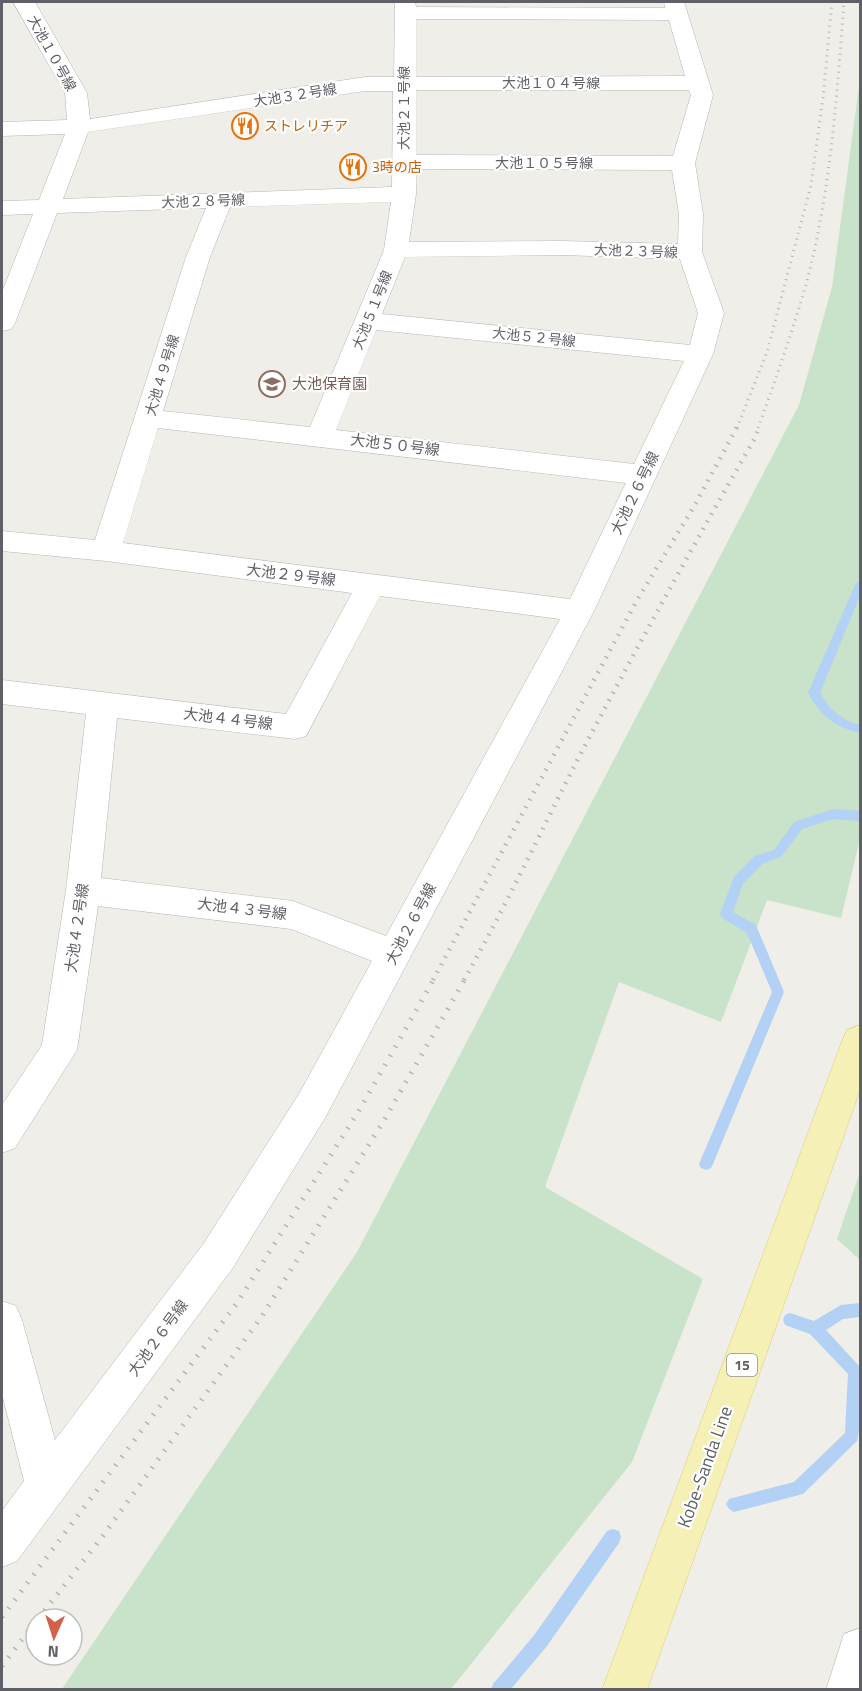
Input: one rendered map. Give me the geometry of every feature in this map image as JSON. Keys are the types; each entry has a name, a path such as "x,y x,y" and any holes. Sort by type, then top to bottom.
{"main road":[{"name":"Kobe-Sanda Line","path":"624,1689 861,1041"}],"street":[{"name":"大池１０号線","path":"2,323 79,127 76,93 24,2"},
{"path":"405,7 675,8"},
{"name":"大池２１号線","path":"396,250 404,194 405,7"},
{"name":"大池２３号線","path":"396,250 562,248 690,252 691,214 683,163 702,94 675,8"},
{"name":"大池３２号線","path":"2,129 79,127 365,84 403,83"},
{"name":"大池１０４号線","path":"403,83 699,83"},
{"name":"大池１０５号線","path":"405,162 683,163"},
{"name":"大池２８号線","path":"2,208 404,194"},
{"name":"大池４９号線","path":"106,551 198,257 221,200"},
{"name":"大池５１号線","path":"320,436 396,250"},
{"name":"大池２６号線","path":"2,1546 218,1256 312,1106 579,611 700,354 711,313 690,252"},
{"name":"大池５２号線","path":"367,321 700,354"},
{"name":"大池５０号線","path":"148,418 320,436 643,476"},
{"name":"大池２９号線","path":"2,541 106,551 579,611"},
{"name":"大池４４号線","path":"2,692 294,728 371,585"},
{"name":"大池４２号線","path":"2,1136 59,1050 83,890 103,704"},
{"name":"大池４３号線","path":"83,890 293,915 394,955"},
{"path":"2,1320 47,1488"},
{"path":"848,1689 861,1650"}],"green space":[{"path":"860,79 860,839 841,918 767,900 721,1022 619,982 545,1187 703,1279 632,1462 451,1689 62,1689 77,1667 84,1667 84,1656 357,1252 799,405 832,287"},
{"path":"860,1172 860,1260 837,1239"}],"waterway":[{"path":"860,585 814,693 832,717 860,729"},
{"path":"706,1164 778,992 752,929 726,914 738,881 758,860 778,853 798,825 833,814 860,816"},
{"path":"815,1329 841,1312 860,1310"},
{"path":"790,1320 815,1329"},
{"path":"734,1504 798,1489 852,1436 855,1371 815,1329"},
{"path":"499,1690 541,1640 613,1537"}],"railway":[{"path":"737,428 767,352 811,185 823,98 832,2"},
{"path":"758,428 797,315 816,243 828,175 844,2"},
{"path":"433,980 636,602 696,503 737,427"},
{"path":"464,980 602,713 759,427"},
{"path":"2,1617 237,1303 360,1109 434,979"},
{"path":"47,1607 102,1537 262,1316 383,1122 465,979"},
{"path":"2,1666 24,1637"}],"place":[{"name":"ストレリチア","path":"245,126"},
{"name":"3時の店","path":"353,167"},
{"name":"大池保育園","path":"272,384"}]}
